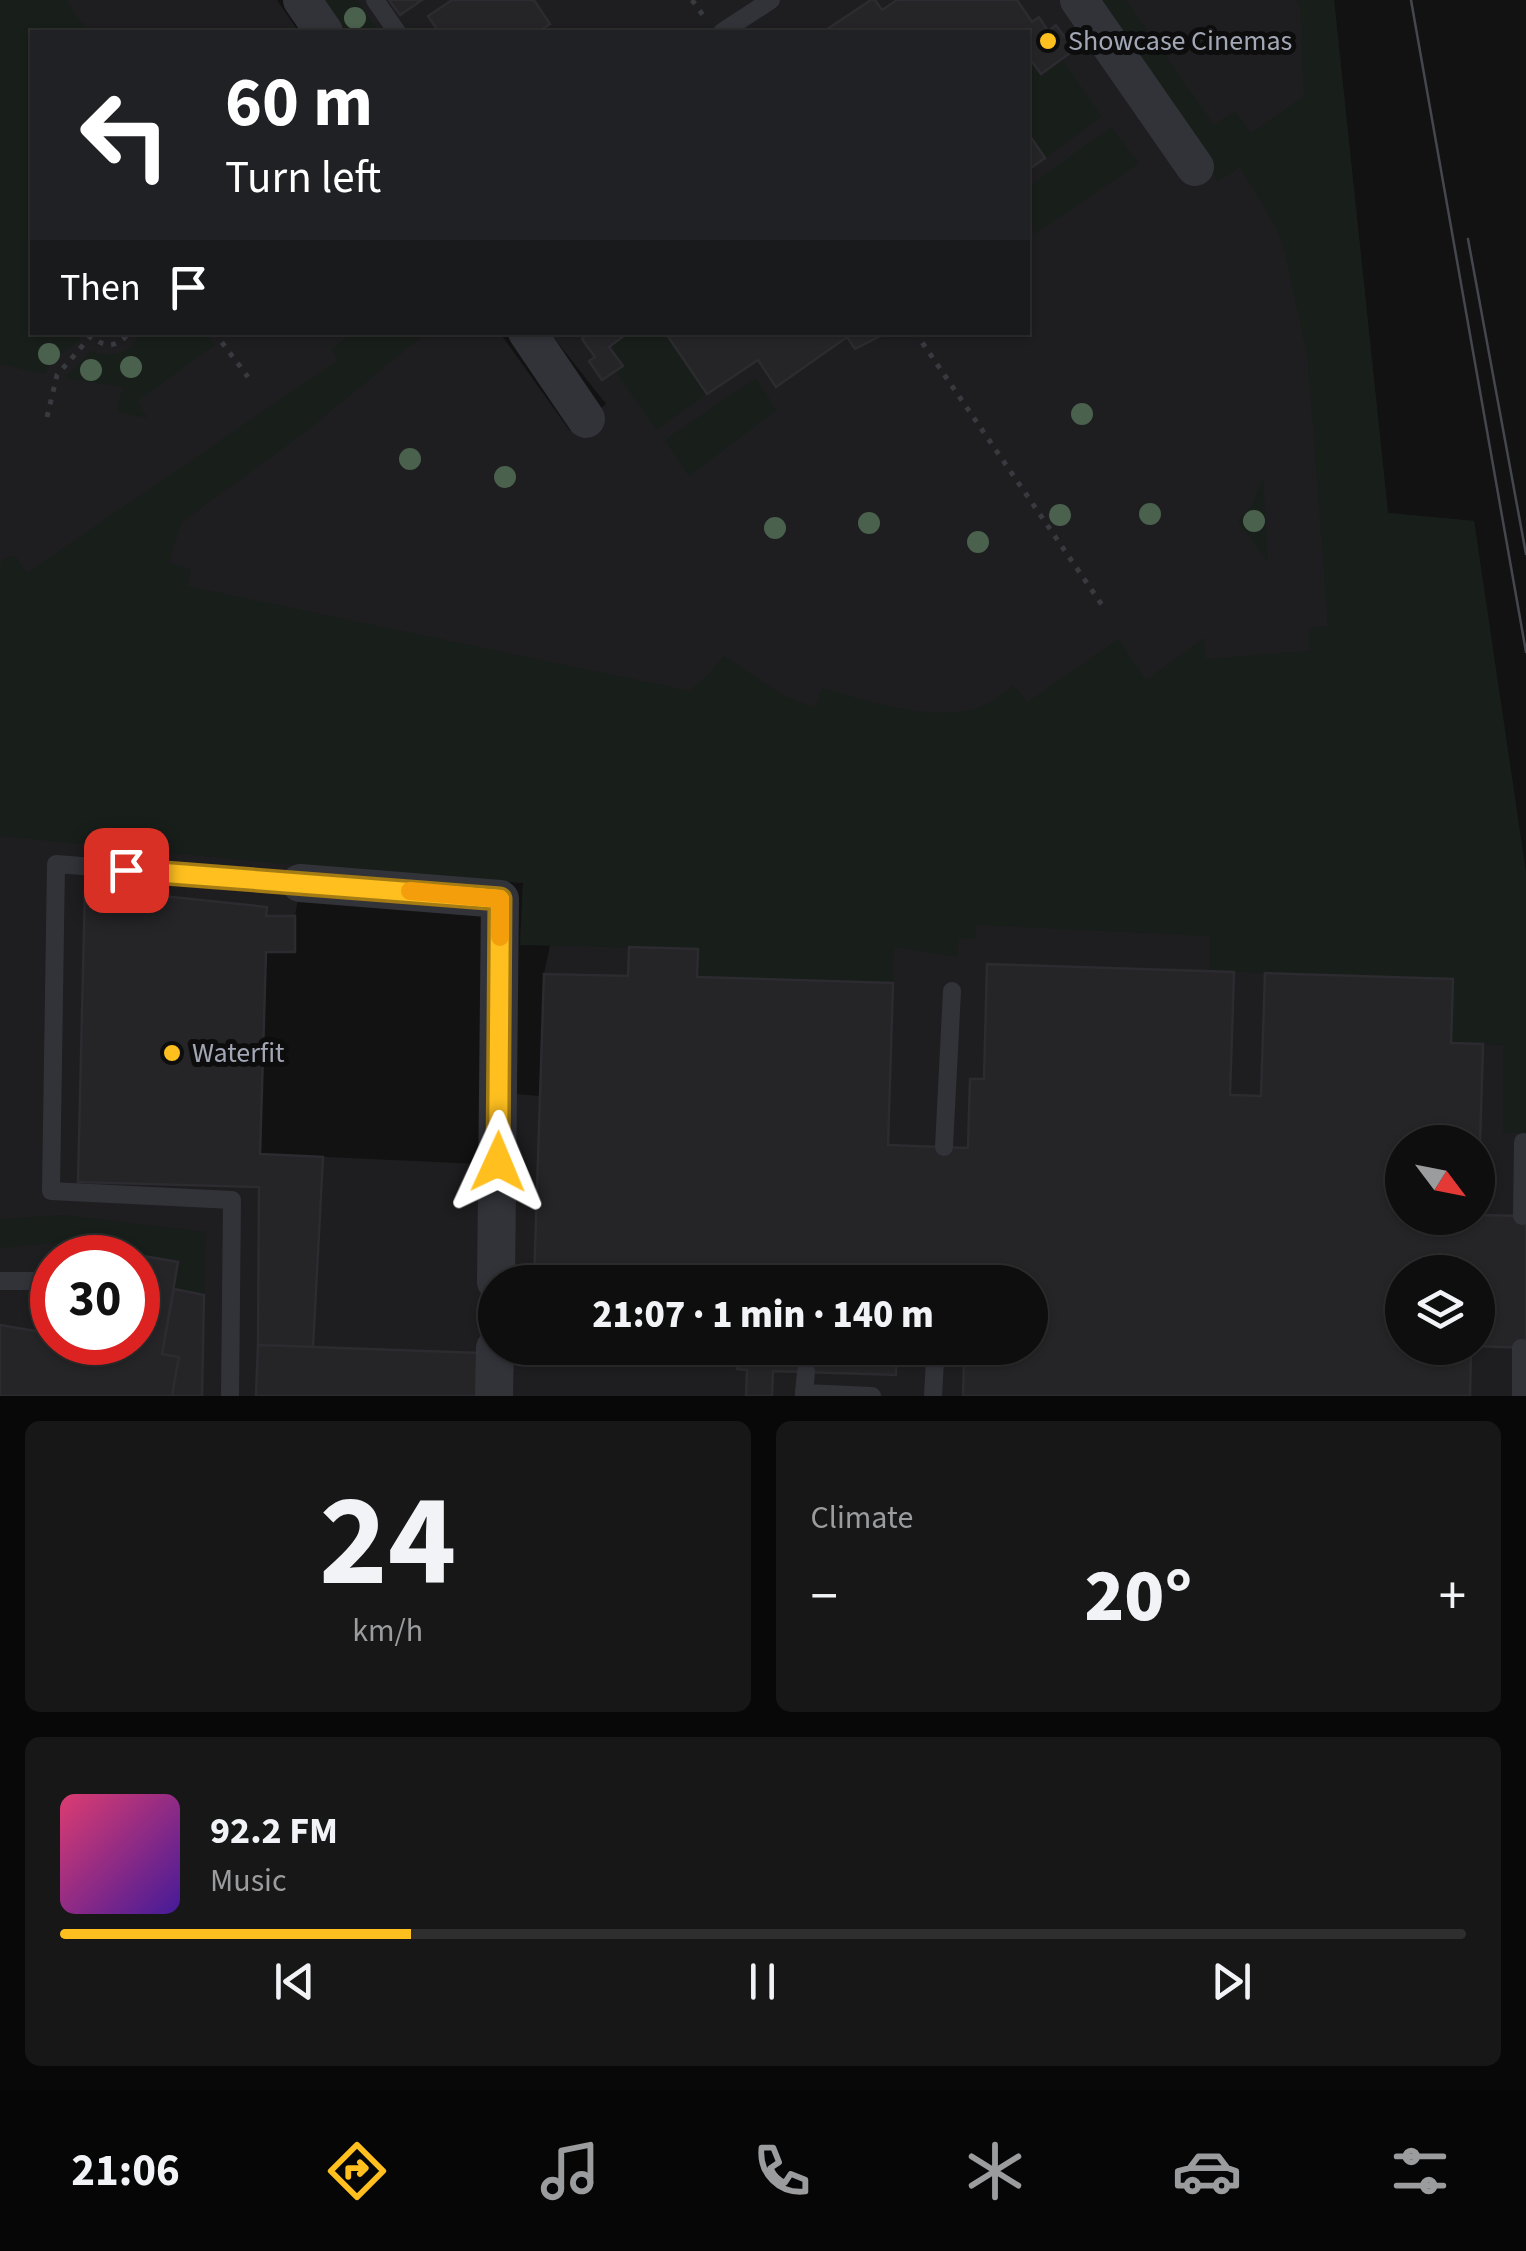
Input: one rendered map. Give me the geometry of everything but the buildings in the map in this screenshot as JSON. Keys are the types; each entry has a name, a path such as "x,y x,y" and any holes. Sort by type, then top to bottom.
{"street":[{"path":"302,0 323,30"},
{"path":"1079,0 1194,167"},
{"path":"530,335 586,418"},
{"path":"300,883 500,899 496,1265"},
{"path":"494,1396 495,1365"}],"lane":[{"path":"375,0 396,30"},
{"path":"725,30 771,0"},
{"path":"230,1396 232,1200 51,1191 56,864 300,883"},
{"path":"944,1147 952,990"},
{"path":"1522,1216 1523,1142"},
{"path":"0,1282 30,1281"},
{"path":"1521,1348 1521,1396"},
{"path":"933,1396 935,1365"},
{"path":"806,1372 804,1394 872,1396"}],"path":[{"path":"48,417 57,375 89,335"},
{"path":"91,335 110,346 127,335"},
{"path":"216,335 248,377"},
{"path":"917,335 1102,605"}],"shaded area":[{"path":"0,0 277,0 298,30 30,30 30,335 501,335 570,431 606,404 552,335 1030,335 1030,30 345,30 324,0 1334,0 1388,513 1474,521 1526,873 1526,1396 0,1396","holes":["304,866 523,883 520,945 550,945 544,974 540,1096 483,1091 480,1164 261,1154 266,953 295,952 295,916"]},
{"path":"0,0 66,0 87,30 30,30 30,335 79,335 80,340 49,363 45,374 0,364"},
{"path":"324,0 357,0 378,30 345,30"},
{"path":"1099,0 1126,0 1214,125 1235,111 1251,133 1304,96 1300,7 1295,0 1334,0 1388,513 1474,521 1526,873 1526,1133 1503,1133 1503,1045 1451,1043 1452,979 1209,971 1209,936 977,925 975,939 959,939 957,957 894,947 893,983 697,977 698,949 520,945 523,883 0,836 2,559 15,556 27,573 338,360 331,349 350,335 424,335 310,428 181,523 169,563 191,570 187,586 690,691 724,656 784,696 815,707 822,688 879,704 943,713 980,707 1013,685 1028,702 1118,639 1146,680 1204,638 1205,659 1309,651 1309,628 1328,626 1308,361 1278,231 1240,167 1218,181"},
{"path":"1030,59 1041,74 1062,59 1102,117 1045,158 1030,136"},
{"path":"1111,127 1139,163 1035,234 1030,225 1030,186"},
{"path":"139,335 208,335 215,345 137,401 148,418 117,412 123,387 65,378 91,351 120,353"},
{"path":"626,335 666,335 707,394 656,430 615,371 623,365 609,347"},
{"path":"756,378 776,410 689,476 665,440"},
{"path":"1263,478 1268,562 1238,522 1253,503"},
{"path":"65,1215 206,1232 204,1295 174,1289 178,1261 160,1258 160,1235 30,1235 30,1245 0,1248 0,1219"}],"tram line":[{"path":"1411,0 1526,652"},
{"path":"1468,239 1526,554"}],"slow traffic":[{"path":"410,891 500,899 500,937"}],"place":[{"name":"Showcase Cinemas","path":"1048,41"},
{"name":"Waterfit","path":"172,1053"}],"route":[{"path":"126,870 500,899 498,1162"}]}
